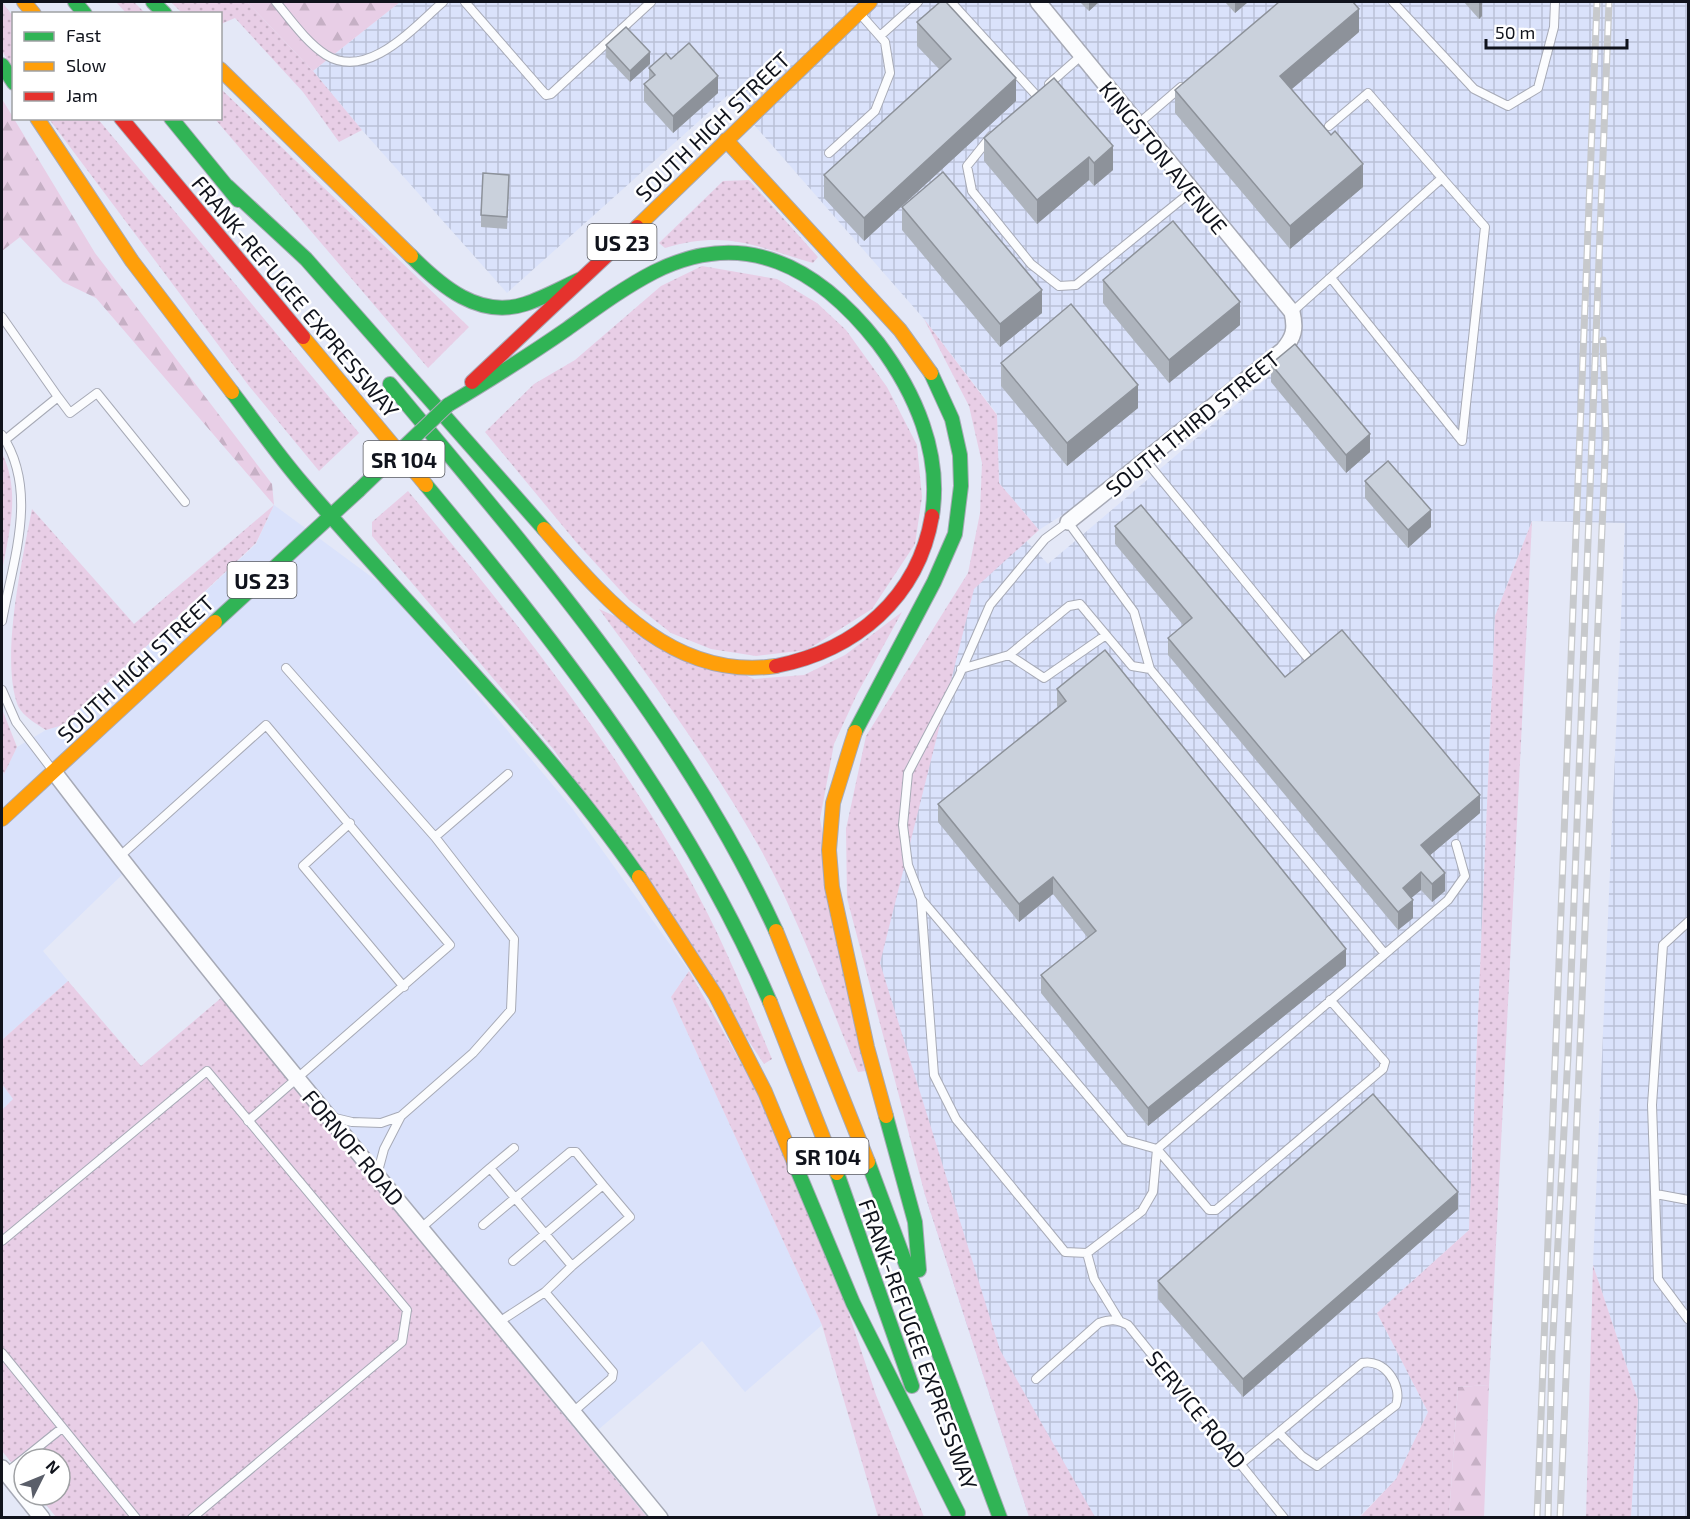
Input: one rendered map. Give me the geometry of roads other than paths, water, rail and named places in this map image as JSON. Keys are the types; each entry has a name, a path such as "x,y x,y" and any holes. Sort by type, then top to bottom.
{"main road":[{"name":"SOUTH HIGH STREET","path":"3,814 54,772 332,516 726,140 860,5"},
{"path":"2,65 12,80"},
{"path":"222,71 435,280 467,302 500,308 524,305 581,279"},
{"path":"38,120 132,261 300,480 554,766 612,839 692,955 765,1092 853,1303 959,1515"},
{"name":"FRANK-REFUGEE EXPRESSWAY","path":"123,120 484,554 558,647 623,736 695,852 739,937 800,1078 959,1515"},
{"name":"FRANK-REFUGEE EXPRESSWAY","path":"173,120 293,266"},
{"path":"726,140 900,330 934,378 952,419 960,455 961,486 955,534 934,582 858,725 841,771 833,803 829,850 832,887 867,1047 915,1222 921,1302"},
{"path":"227,186 306,259 607,601 656,639 709,663 736,669 791,665 819,657 854,637 893,604 906,586 931,527 934,485 928,440 910,396 885,354 866,328 830,289 810,275 785,263 751,253 720,252 687,258 638,281 508,369 448,405"},
{"name":"FRANK-REFUGEE EXPRESSWAY","path":"382,373 595,634 651,711 728,835 779,935 804,996 921,1302 1000,1518"}],"street":[{"name":"KINGSTON AVENUE","path":"1038,2 1292,312"},
{"name":"SOUTH THIRD STREET","path":"1068,522 1283,350 1292,340 1295,326 1292,312"},
{"name":"FORNOF ROAD","path":"54,772 119,857 298,1079 660,1518"},
{"path":"4,1471 42,1518"}],"lane":[{"path":"276,2 305,37 327,56 356,63 387,50 443,2"},
{"path":"465,2 546,94 551,94 651,2"},
{"path":"634,2 642,9"},
{"path":"880,36 918,2"},
{"path":"951,2 1033,97 1082,55"},
{"path":"1393,2 1474,88 1508,106 1538,88 1554,27 1555,2"},
{"path":"829,153 875,111 890,73 885,42 860,5"},
{"path":"1137,125 1191,79"},
{"path":"1329,126 1368,93 1485,227 1462,441 1331,278"},
{"path":"1000,127 984,142 967,166 972,191 1032,264 1059,286 1076,285 1192,191"},
{"path":"1292,312 1442,178"},
{"path":"2,317 69,413 97,393 185,502"},
{"path":"2,621 22,499 20,475 3,437 58,397"},
{"path":"1146,460 1307,657"},
{"path":"1384,954 1150,669 1134,612 1068,522 1046,539 990,605 962,669 908,772 903,825 908,865 921,899 934,1075 956,1119 1065,1252 1087,1253 1142,1211 1153,1192 1157,1149 1448,900 1465,876 1456,844"},
{"path":"962,669 1009,655 1069,606 1080,604 1132,666 1150,669"},
{"path":"1009,655 1044,678 1106,635"},
{"path":"286,668 435,837 514,939 511,1010 473,1053 401,1116 384,1149 377,1175"},
{"path":"2,690 16,722 54,772"},
{"path":"119,857 266,725 450,945 248,1121"},
{"path":"435,837 508,774"},
{"path":"350,823 303,866 404,987"},
{"path":"921,899 1125,1140 1157,1149 1209,1210 1216,1210 1383,1070 1385,1062 1330,1000"},
{"path":"1689,922 1663,945 1652,1105 1658,1279 1689,1319"},
{"path":"2,1241 207,1071 407,1311 402,1342 192,1518"},
{"path":"329,1117 352,1122 381,1123 401,1116"},
{"path":"421,1228 514,1148"},
{"path":"483,1225 570,1152 576,1152 630,1217 545,1292 499,1322"},
{"path":"490,1168 572,1266"},
{"path":"513,1261 603,1185"},
{"path":"1656,1194 1689,1200"},
{"name":"SERVICE ROAD","path":"1087,1253 1094,1279 1119,1320 1128,1325 1242,1463 1284,1518"},
{"path":"545,1292 613,1372 612,1378 573,1412"},
{"path":"1036,1379 1099,1323 1108,1319 1119,1320"},
{"path":"2,1353 135,1518"},
{"path":"1242,1463 1362,1363 1371,1361 1380,1365 1398,1386 1399,1397 1395,1405 1317,1466 1302,1456 1279,1433"},
{"path":"4,1471 62,1428"}],"railway":[{"path":"1537,1518 1597,2"},
{"path":"1548,1518 1552,1354 1568,1055 1609,2"},
{"path":"1560,1518 1606,435 1603,340"}]}
